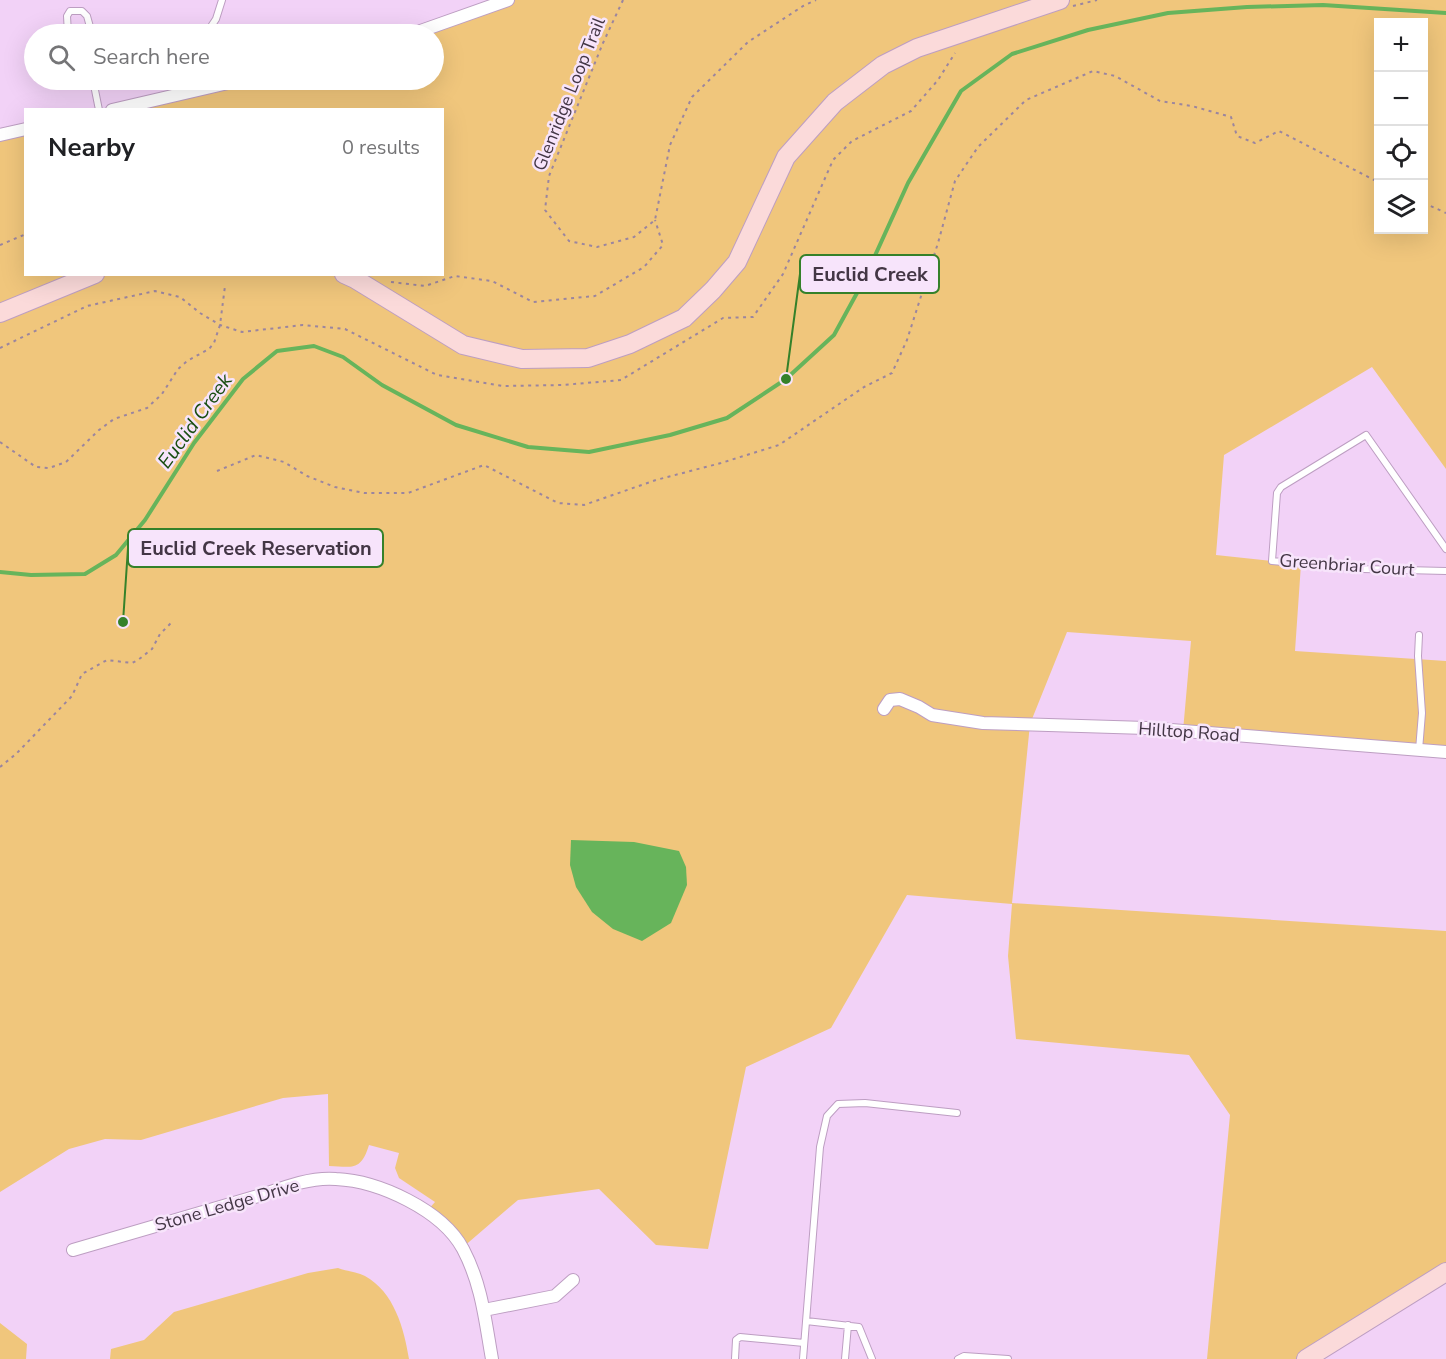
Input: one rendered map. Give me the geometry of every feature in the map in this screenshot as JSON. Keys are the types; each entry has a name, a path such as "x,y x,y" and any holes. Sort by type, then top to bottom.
{"street":[{"path":"440,24 508,0"},
{"path":"348,276 463,345 522,359 588,358 630,344 684,318 713,290 737,262 786,157 835,102 883,65 917,48 1064,4"},
{"path":"119,108 185,90"},
{"path":"0,135 24,129"},
{"path":"0,313 90,276"},
{"name":"Hilltop Road","path":"884,709 890,700 900,699 932,714 983,723 1146,728 1446,752"},
{"name":"Stone Ledge Drive","path":"73,1250 265,1194 294,1183 334,1178 370,1184 410,1202 442,1222 462,1248 480,1288 492,1359"},
{"path":"1306,1359 1446,1272"},
{"path":"484,1310 555,1296 573,1280"}],"lane":[{"path":"213,24 222,0"},
{"path":"67,24 67,16 70,11 76,10 82,11 87,16 89,24"},
{"path":"95,90 99,108"},
{"name":"Greenbriar Court","path":"1446,549 1366,435 1281,487 1277,493 1272,561 1446,571"},
{"path":"1419,635 1419,685 1422,713 1419,750"},
{"path":"803,1359 814,1207 820,1147 826,1116 838,1104 865,1103 957,1113"},
{"path":"806,1321 859,1327 872,1359"},
{"path":"845,1359 848,1325"},
{"path":"735,1359 736,1340 740,1337 804,1343"},
{"path":"958,1359 964,1356 1008,1359"}],"path":[{"name":"Glenridge Loop Trail","path":"623,0 549,176 545,210 569,241 597,247 634,237 655,220"},
{"path":"383,281 425,286 455,276 492,281 533,302 596,296 644,267 663,245 655,220 670,145 692,98 747,42 816,0"},
{"path":"1064,4 1096,0"},
{"path":"0,348 87,306 155,291 180,297 220,325 242,332 303,325 345,329 437,375 503,387 621,381 723,318 753,317 783,274 833,160 852,141 911,111 938,80 953,54 961,47"},
{"path":"217,471 256,455 284,462 307,476 335,487 364,493 408,493 484,465 558,503 584,505 656,480 779,445 864,387 892,373 907,340 955,181 978,147 1026,100 1093,71 1115,76 1160,100 1231,117 1237,136 1255,143 1279,131 1374,180"},
{"path":"1428,205 1446,213"},
{"path":"0,244 24,235"},
{"path":"0,442 36,467 49,468 66,462 99,430 114,419 147,408 162,394 178,369 187,361 209,349 214,343 220,325 225,286"},
{"path":"0,767 16,754 72,696 82,674 106,660 132,663 138,660 152,649 160,634 171,623"}],"shaded area":[{"path":"508,0 1446,0 1446,469 1372,367 1224,455 1216,555 1301,564 1295,651 1446,661 1446,752 1183,731 1191,641 1067,632 1030,724 1012,903 1446,931 1446,1272 1306,1359 1207,1359 1230,1115 1189,1055 1016,1039 1008,956 1012,904 907,895 831,1028 746,1067 708,1249 656,1245 599,1189 518,1200 462,1248 426,1212 435,1202 399,1178 395,1168 399,1153 369,1145 363,1159 355,1166 329,1166 328,1094 283,1098 141,1140 105,1139 69,1149 0,1192 0,135 24,129 24,276 444,276 444,108 116,108 197,90 444,90 444,24 440,24"},
{"path":"571,840 634,842 679,851 686,867 687,885 671,923 642,941 613,929 592,912 576,887 570,865"},
{"path":"338,1268 365,1276 383,1291 401,1323 409,1359 110,1359 111,1349 144,1340 174,1312 308,1273"},
{"path":"0,1323 27,1344 26,1359 0,1359"}],"waterway":[{"name":"Euclid Creek","path":"0,572 31,575 85,574 116,555 145,520 194,443 243,379 277,351 314,346 343,357 382,385 456,425 528,447 589,452 670,435 727,418 786,379 834,335 863,282 908,183 961,91 1012,54 1088,30 1168,13 1247,7 1323,5 1446,13"}],"place":[{"name":"Euclid Creek","path":"786,379"},
{"name":"Euclid Creek Reservation","path":"123,622"}]}
